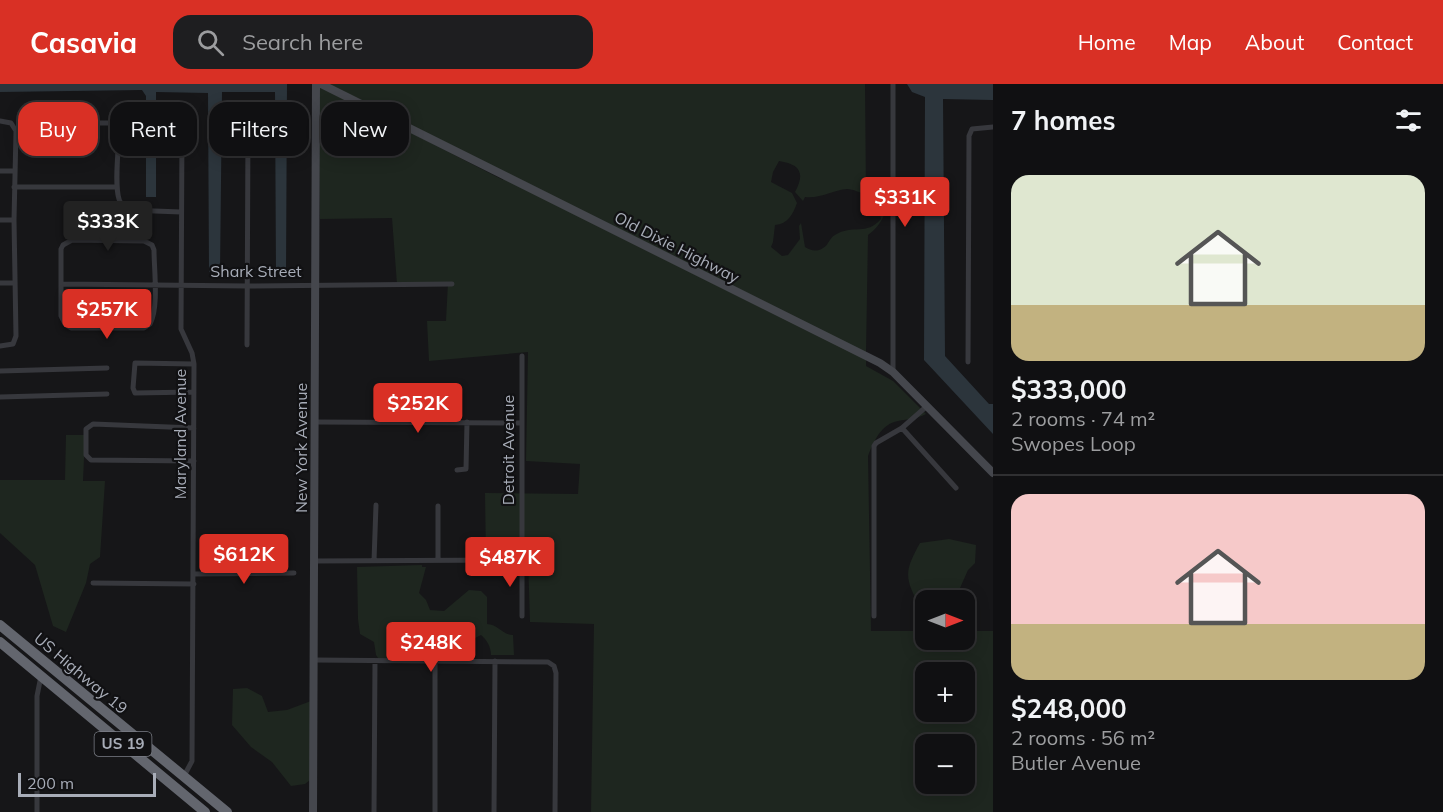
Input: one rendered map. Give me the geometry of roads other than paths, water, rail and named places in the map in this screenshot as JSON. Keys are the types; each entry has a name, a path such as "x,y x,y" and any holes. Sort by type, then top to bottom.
{"highway":[{"name":"US Highway 19","path":"0,625 227,812"},
{"name":"US Highway 19","path":"0,642 205,812"},
{"path":"36,655 41,676 55,679 96,713 106,713"},
{"path":"119,741 138,748 174,777 180,779 184,776"},
{"path":"176,789 188,789 217,812"}],"street":[{"name":"New York Avenue","path":"313,812 316,84"},
{"name":"Old Dixie Highway","path":"321,84 880,363 893,372 993,473"},
{"path":"893,372 894,84"},
{"path":"0,121 11,123 16,131 14,187 16,336 13,344 0,346"},
{"path":"16,131 33,134 52,133 80,123 117,125 119,130 117,187 122,205 128,210 181,212"},
{"path":"968,362 969,136 972,129 993,127"},
{"name":"Maryland Avenue","path":"182,156 181,329 192,352 194,364 192,761 184,776"},
{"path":"247,345 248,156"},
{"path":"0,171 15,171"},
{"path":"14,187 117,187"},
{"path":"119,217 119,240"},
{"path":"0,220 14,220"},
{"path":"119,240 144,241 152,244 154,250 154,315 147,327 72,328 62,320 61,284 61,249 68,242 119,240"},
{"path":"0,283 15,283"},
{"name":"Shark Street","path":"61,284 248,286 452,284"},
{"name":"Detroit Avenue","path":"522,356 522,616"},
{"path":"194,364 135,363 133,378 135,393 194,392"},
{"path":"0,370 107,368"},
{"path":"0,397 107,394"},
{"path":"874,616 874,446 902,428 927,406"},
{"path":"315,422 522,423"},
{"path":"458,470 466,469 467,422"},
{"path":"194,428 93,424 86,429 85,436 86,455 91,460 194,461"},
{"path":"902,428 956,488"},
{"path":"374,561 376,505"},
{"path":"438,506 438,560"},
{"path":"314,561 522,560"},
{"path":"193,574 294,573"},
{"path":"93,583 194,584"},
{"path":"315,660 548,662 554,666 556,673 555,812"},
{"path":"374,812 375,661"},
{"path":"435,661 435,812"},
{"path":"494,812 495,661"},
{"path":"37,812 37,696 41,676"}]}
